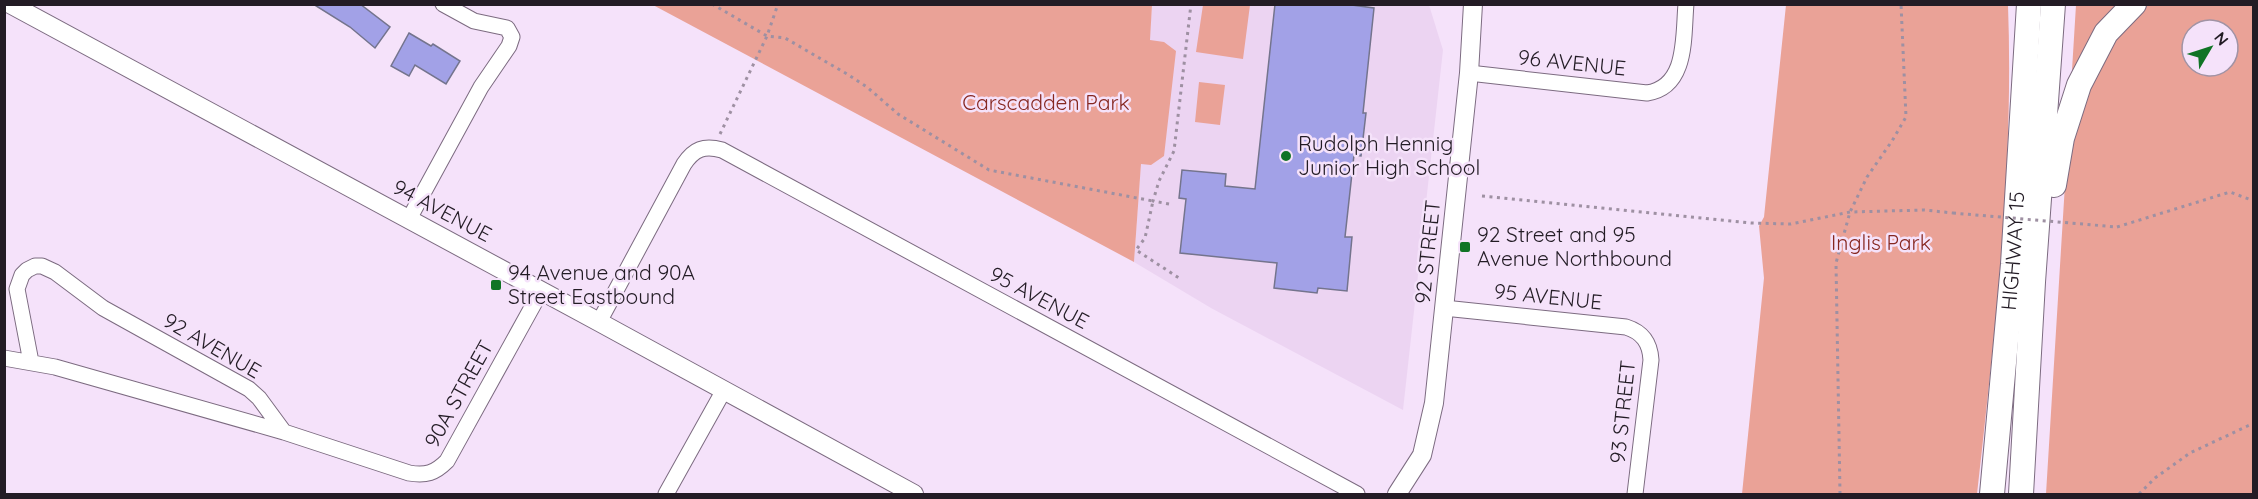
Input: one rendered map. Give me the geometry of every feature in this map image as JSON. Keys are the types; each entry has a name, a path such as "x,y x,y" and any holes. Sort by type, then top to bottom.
{"main road":[{"path":"2015,4 2023,132"},
{"name":"HIGHWAY 15","path":"1992,495 2023,132 2029,4"},
{"name":"HIGHWAY 15","path":"2021,495 2033,282 2053,4"},
{"path":"2033,282 2062,138 2079,85 2106,33 2134,4"}],"street":[{"name":"94 AVENUE","path":"10,4 915,495"},
{"path":"409,219 481,87 511,42 511,33 505,28 474,21 443,4"},
{"name":"92 STREET","path":"1397,495 1416,467 1427,442 1434,403 1469,73 1473,4"},
{"name":"96 AVENUE","path":"1469,73 1647,93 1662,89 1668,86 1677,73 1680,63 1686,4"},
{"path":"599,322 684,164 689,156 706,148"},
{"name":"95 AVENUE","path":"706,148 1358,495"},
{"name":"92 AVENUE","path":"31,362 17,289 22,275 27,270 35,266 42,266 55,272 103,308 249,389 259,398 284,432"},
{"name":"90A STREET","path":"284,432 409,473 420,475 434,472 447,461 541,291"},
{"name":"95 AVENUE","path":"1444,308 1626,327 1644,336"},
{"name":"93 STREET","path":"1635,495 1651,360 1648,343 1644,336"},
{"path":"4,358 66,370 284,432"},
{"path":"666,495 723,390"}],"path":[{"path":"712,4 767,36 785,38 847,74 867,87 898,114 989,170 1170,204"},
{"path":"706,148 758,55 778,4"},
{"path":"1179,278 1136,250 1145,238 1159,181 1174,151 1191,4"},
{"path":"1840,495 1836,263 1850,212 1867,177 1906,117 1901,4"},
{"path":"1482,196 1751,223 1791,224 1850,212 1924,210 2117,227 2230,192 2253,201"},
{"path":"2139,495 2155,478 2190,453 2253,423"}],"shaded area":[{"name":"Rudolph Hennig Junior High School","path":"1152,5 1429,5 1443,50 1403,410 1211,308 1134,262"}],"green space":[{"name":"Carscadden Park","path":"653,5 1152,5 1150,40 1164,42 1176,51 1164,156 1151,165 1141,164 1134,262"},
{"path":"1203,5 1250,5 1243,59 1196,52"},
{"name":"Inglis Park","path":"1786,5 2008,5 2006,189 1977,494 1742,494 1764,278 1759,226 1764,217"},
{"path":"2076,5 2253,5 2253,494 2046,494"},
{"path":"1199,82 1225,85 1220,125 1195,122"}],"building":[{"path":"313,4 360,4 390,27 375,48 350,27"},
{"name":"Rudolph Hennig Junior High School","path":"1275,4 1344,4 1374,8 1361,156 1354,155 1345,237 1352,237 1347,291 1318,288 1317,293 1274,288 1277,263 1180,253 1186,199 1179,198 1182,170 1226,174 1225,186 1255,189"},
{"path":"409,33 431,46 433,44 460,61 446,84 415,65 409,76 391,66"}],"place":[{"name":"Rudolph Hennig Junior High School","path":"1286,156"},
{"name":"92 Street and 95 Avenue Northbound","path":"1465,247"},
{"name":"94 Avenue and 90A Street Eastbound","path":"496,285"}]}
